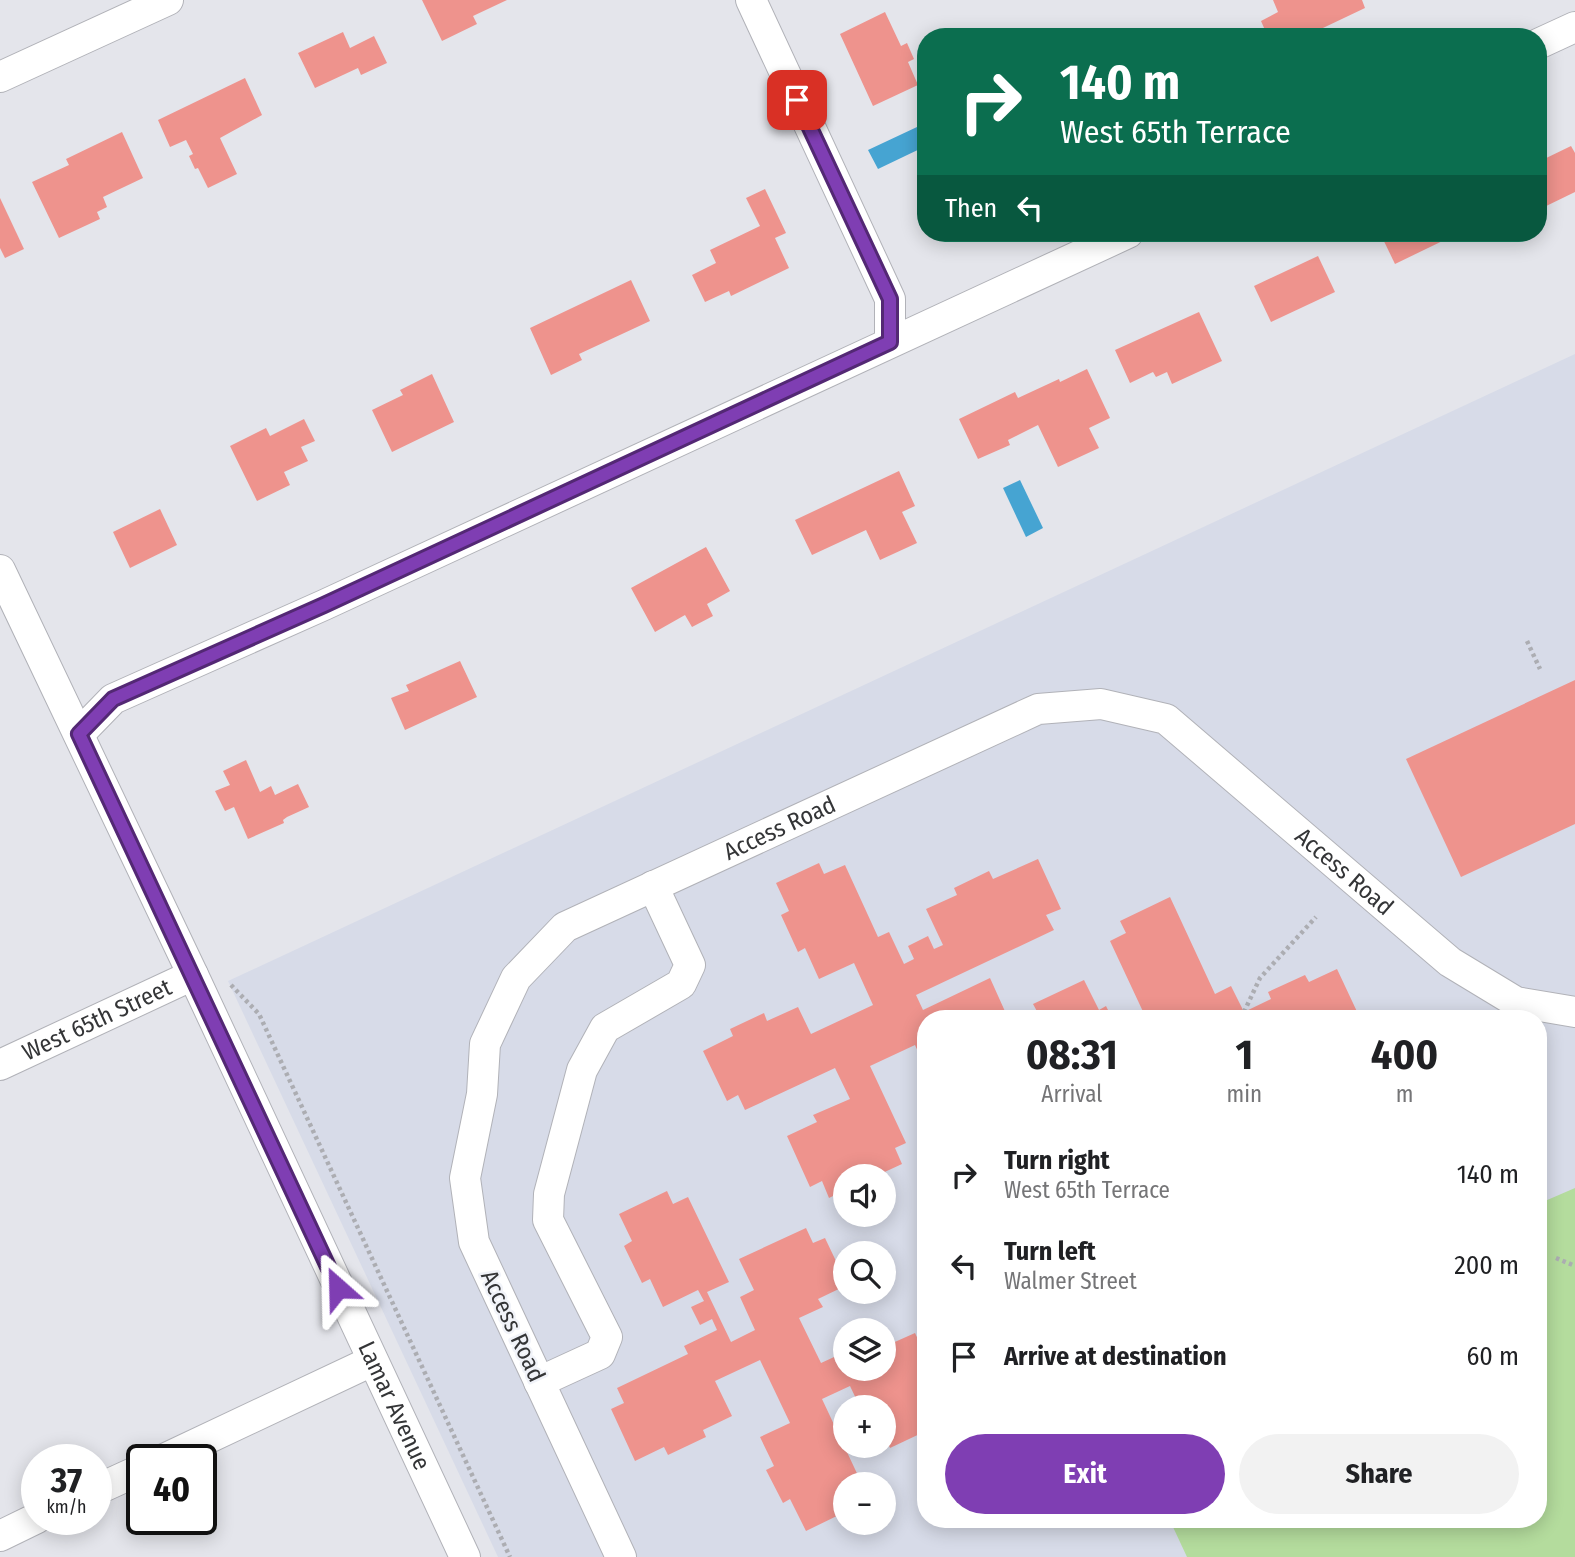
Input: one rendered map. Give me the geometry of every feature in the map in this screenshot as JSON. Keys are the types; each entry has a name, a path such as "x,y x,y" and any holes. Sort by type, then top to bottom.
{"street":[{"path":"0,77 169,0"},
{"path":"751,0 890,299 890,342"},
{"path":"1547,40 1575,27"},
{"path":"79,734 113,699 324,605 1108,242"},
{"name":"Lamar Avenue","path":"1,575 193,975 465,1557"},
{"name":"Access Road","path":"621,1557 474,1242 465,1178 482,1094 485,1044 516,978 565,927 1038,709 1101,704 1166,719 1450,962 1516,1002 1575,1012"},
{"path":"539,1382 600,1354 607,1337 548,1220 549,1194 582,1070 605,1028 681,984 690,965 653,886"},
{"name":"West 65th Street","path":"0,1065 193,975"},
{"path":"196,1444 372,1361"},
{"path":"0,1536 21,1526"}],"path":[{"path":"1528,641 1540,668"},
{"path":"1245,1010 1260,978 1316,917"},
{"path":"193,975 234,985 259,1014 510,1557"},
{"path":"1556,1258 1575,1266"}],"shaded area":[{"path":"1575,354 1575,1557 498,1557 228,981"}],"green space":[{"path":"1575,1188 1575,1557 1187,1557 1173,1528 1547,1528 1547,1200"}],"water":[{"path":"917,127 917,150 878,169 868,150"},
{"path":"1020,480 1043,528 1026,537 1003,488"}],"building":[{"path":"422,0 507,0 473,16 477,24 442,41"},
{"path":"1273,0 1362,0 1365,8 1323,28 1264,28 1261,21 1278,12"},
{"path":"885,12 901,46 907,43 914,59 908,62 917,85 873,106 840,34"},
{"path":"343,32 350,48 374,36 387,63 361,75 358,68 315,88 298,53"},
{"path":"245,78 262,115 220,138 237,174 208,188 189,156 193,154 186,140 170,147 158,120"},
{"path":"122,132 143,178 103,197 107,207 97,212 100,219 59,238 32,182 69,165 66,159"},
{"path":"1571,146 1575,153 1575,192 1547,206 1547,158"},
{"path":"765,189 786,233 775,238 789,268 731,296 729,291 705,302 692,275 716,263 710,250 760,226 746,198"},
{"path":"0,198 24,249 5,258 0,248"},
{"path":"1384,242 1440,242 1395,264"},
{"path":"1318,256 1335,292 1271,322 1254,286"},
{"path":"631,280 650,321 579,354 582,360 551,375 530,328"},
{"path":"1199,312 1222,361 1172,384 1167,372 1156,377 1153,372 1130,383 1115,350"},
{"path":"1087,369 1110,418 1089,428 1099,448 1058,467 1038,425 1008,440 1010,445 978,459 959,419 1015,392 1018,398"},
{"path":"432,374 454,422 392,452 372,410 403,395 400,390"},
{"path":"304,419 315,441 301,447 308,461 284,472 290,485 257,501 230,446 266,428 270,436"},
{"path":"899,471 915,506 902,512 917,543 880,560 866,530 812,555 795,520"},
{"path":"160,509 177,545 130,568 113,532"},
{"path":"706,547 730,591 707,604 713,616 692,627 685,615 655,632 631,588"},
{"path":"460,661 477,697 405,730 391,698 409,691 406,685"},
{"path":"1575,680 1575,824 1461,877 1406,759"},
{"path":"246,760 260,792 271,786 275,795 298,784 309,807 287,817 283,820 284,823 248,839 234,807 225,811 215,791 230,785 223,771"},
{"path":"1038,859 1061,909 1046,915 1054,930 916,995 923,1010 917,1010 917,1049 915,1045 870,1066 906,1143 895,1148 902,1164 896,1167 896,1164 833,1164 833,1196 829,1198 822,1181 810,1187 787,1136 817,1122 813,1115 850,1099 835,1068 745,1110 738,1095 727,1101 703,1051 733,1036 730,1029 764,1013 767,1021 798,1007 811,1034 873,1005 854,963 819,979 805,948 798,952 781,915 789,911 776,883 819,863 824,874 845,865 878,937 889,932 904,964 914,959 908,946 928,936 934,949 943,945 926,909 957,895 954,888 989,871 993,879"},
{"path":"1170,897 1215,994 1231,986 1243,1010 1142,1010 1110,941 1126,933 1120,921"},
{"path":"1337,969 1356,1010 1248,1010 1271,999 1268,992 1305,975 1309,982"},
{"path":"990,978 1004,1010 923,1010"},
{"path":"1084,980 1099,1010 1036,1010 1033,1004"},
{"path":"667,1191 673,1204 688,1197 729,1282 707,1292 731,1342 755,1330 740,1297 754,1290 739,1259 806,1228 813,1243 825,1238 833,1255 833,1292 818,1299 823,1307 799,1318 821,1363 833,1358 833,1381 896,1381 896,1341 915,1333 917,1435 896,1445 896,1395 854,1395 850,1386 822,1399 833,1422 833,1458 850,1458 856,1472 833,1472 833,1518 806,1531 790,1499 783,1503 766,1470 774,1466 760,1437 790,1423 760,1360 715,1381 732,1416 703,1430 706,1437 668,1455 664,1447 635,1461 611,1409 624,1403 617,1388 688,1354 684,1346 717,1330 712,1319 700,1325 691,1307 704,1301 698,1290 663,1307 650,1279 642,1283 624,1246 632,1241 619,1214"}],"route":[{"path":"338,1288 79,734 113,699 324,605 890,342 890,299 797,100"}]}
